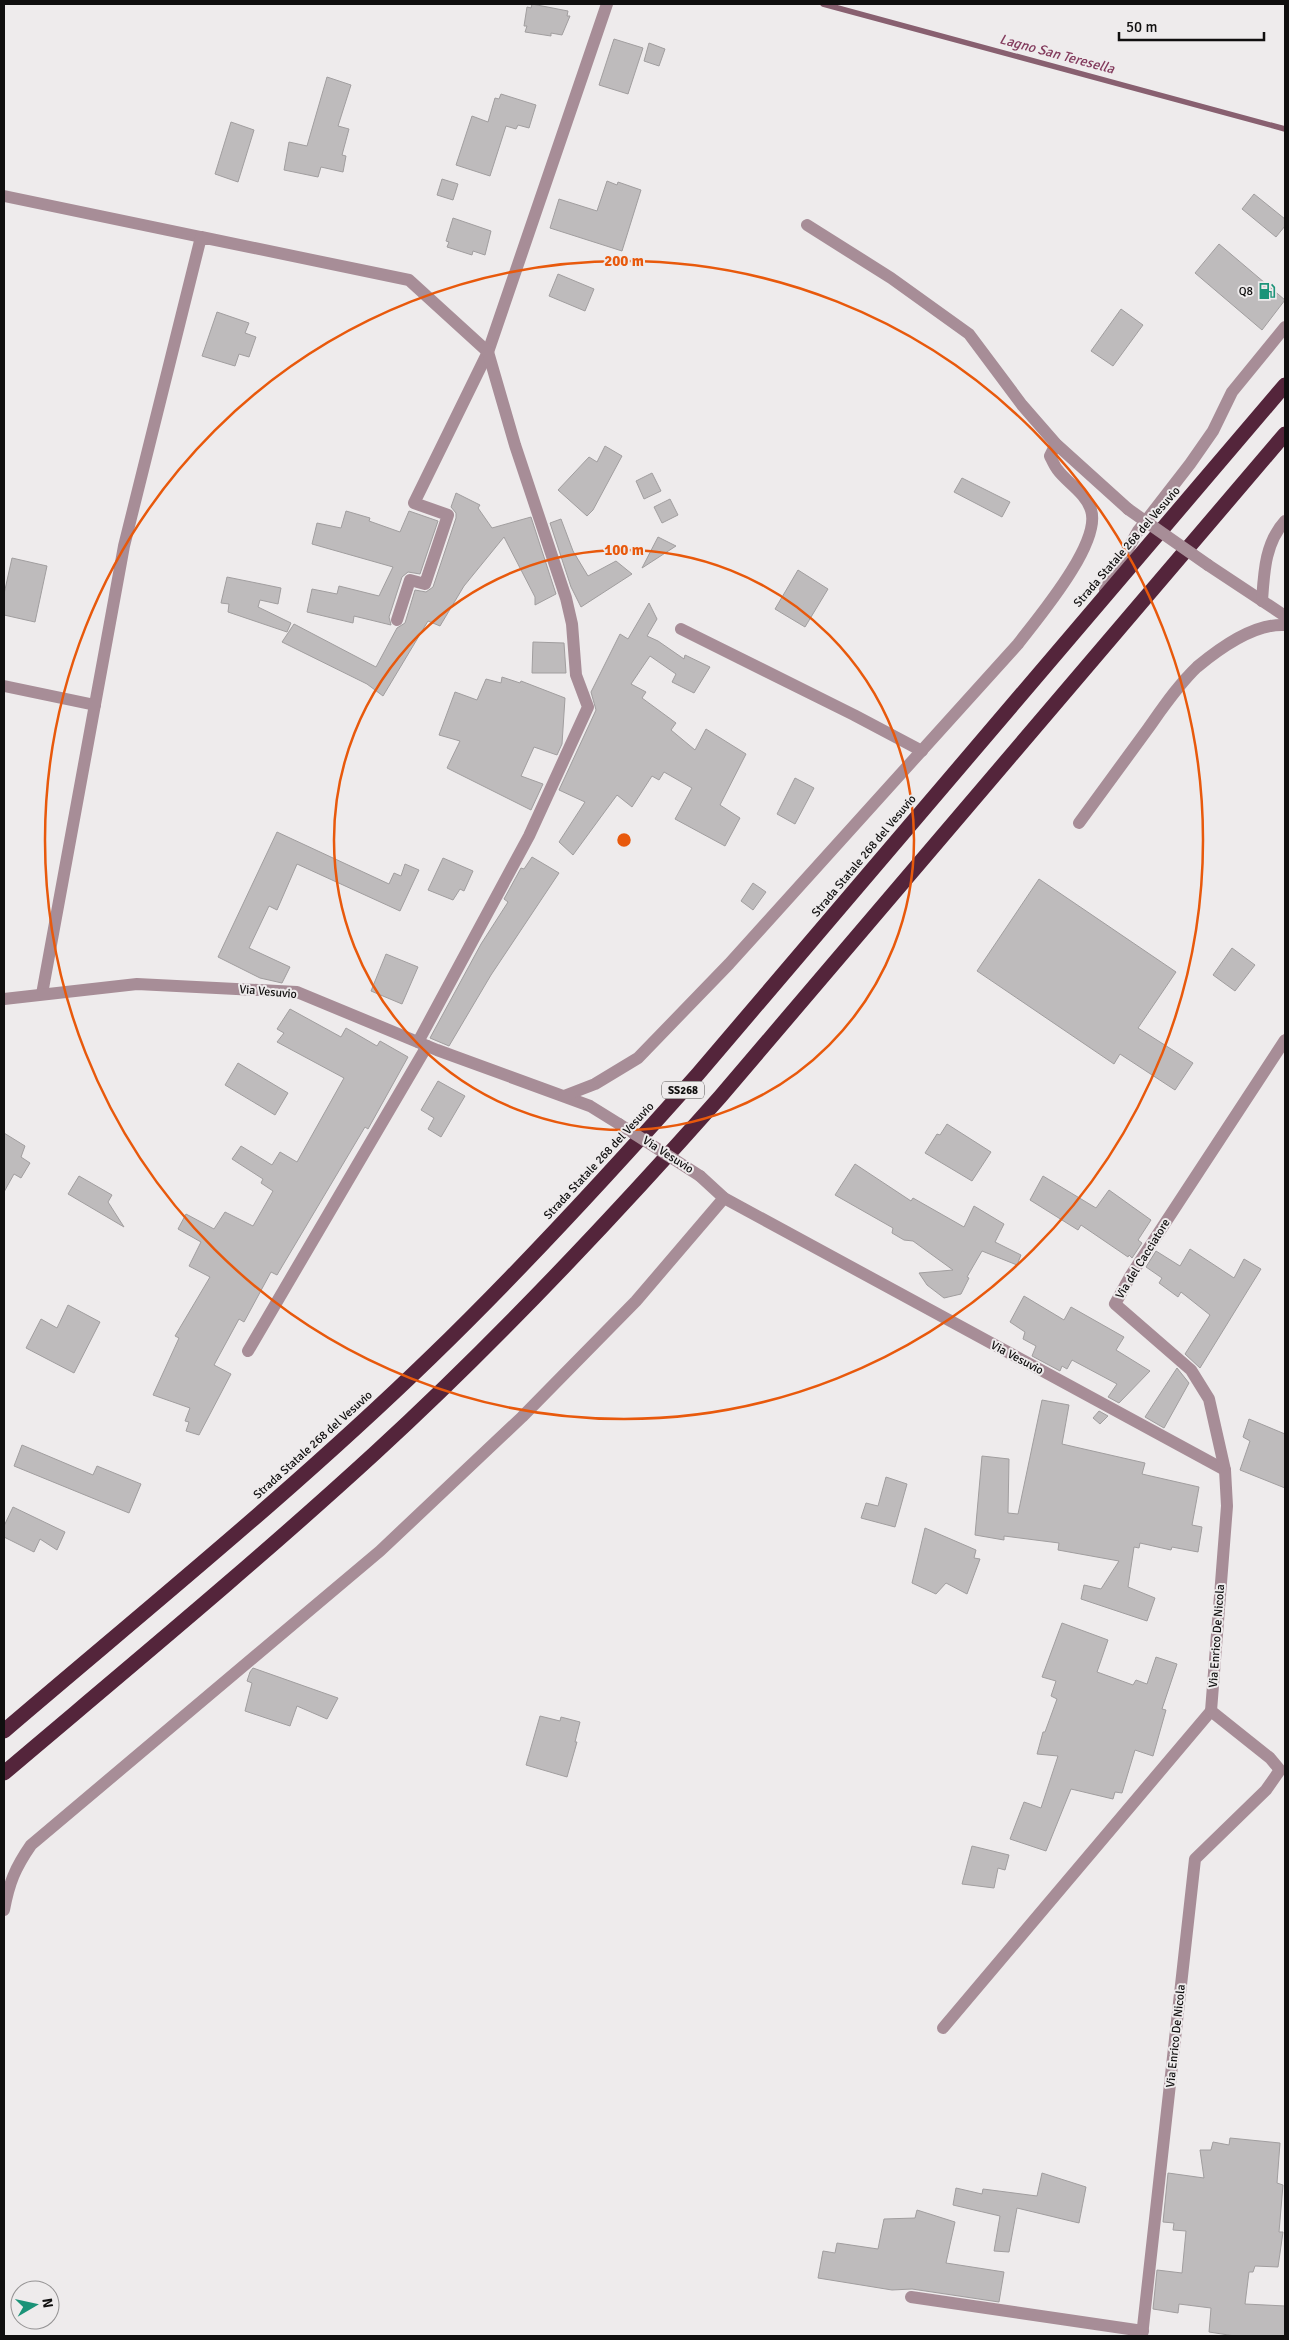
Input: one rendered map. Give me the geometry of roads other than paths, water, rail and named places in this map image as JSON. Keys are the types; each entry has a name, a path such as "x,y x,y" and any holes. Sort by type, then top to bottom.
{"highway":[{"name":"Strada Statale 268 del Vesuvio","path":"4,1731 356,1428 431,1357 523,1264 612,1170 698,1074 1285,385"},
{"name":"SS268","path":"4,1773 375,1453 545,1288 635,1193 726,1090 1285,434"}],"street":[{"path":"396,620 410,580 425,584 448,515 414,503 488,352 607,4"},
{"path":"4,196 409,280 488,352 515,446 566,598 572,624 576,675 588,707 529,836 422,1044 248,1351"},
{"path":"807,225 891,278 969,334 1022,405 1056,444 1128,509 1285,616"},
{"path":"42,994 124,546 201,237"},
{"path":"1094,610 1138,531 1213,431 1232,392 1285,328"},
{"path":"564,1096 595,1084 638,1058 729,964 922,751 1024,637 1060,590 1090,536 1091,511 1076,487 1057,470 1050,456 1056,444"},
{"path":"1262,600 1267,556 1272,541 1285,521"},
{"path":"1079,823 1170,698 1196,668 1216,652 1253,631 1266,626 1285,625"},
{"path":"681,629 922,751"},
{"path":"4,686 95,705"},
{"name":"Via Vesuvio","path":"4,999 137,984 297,992 422,1044 590,1106 700,1176 724,1198 1225,1470"},
{"name":"Via del Cacciatore","path":"1225,1470 1209,1399 1191,1370 1115,1304 1131,1275 1285,1040"},
{"path":"4,1910 8,1888 15,1867 31,1845 394,1538 522,1417 630,1307 724,1198"},
{"name":"Via Enrico De Nicola","path":"1143,2334 1195,1859 1266,1790 1283,1766 1270,1758 1215,1714 1227,1506 1225,1470"},
{"path":"942,2028 1215,1714"},
{"path":"912,2297 1143,2334"}],"waterway":[{"name":"Lagno San Teresella","path":"823,4 1285,129"}],"place":[{"name":"Q8","path":"1267,291"}]}
